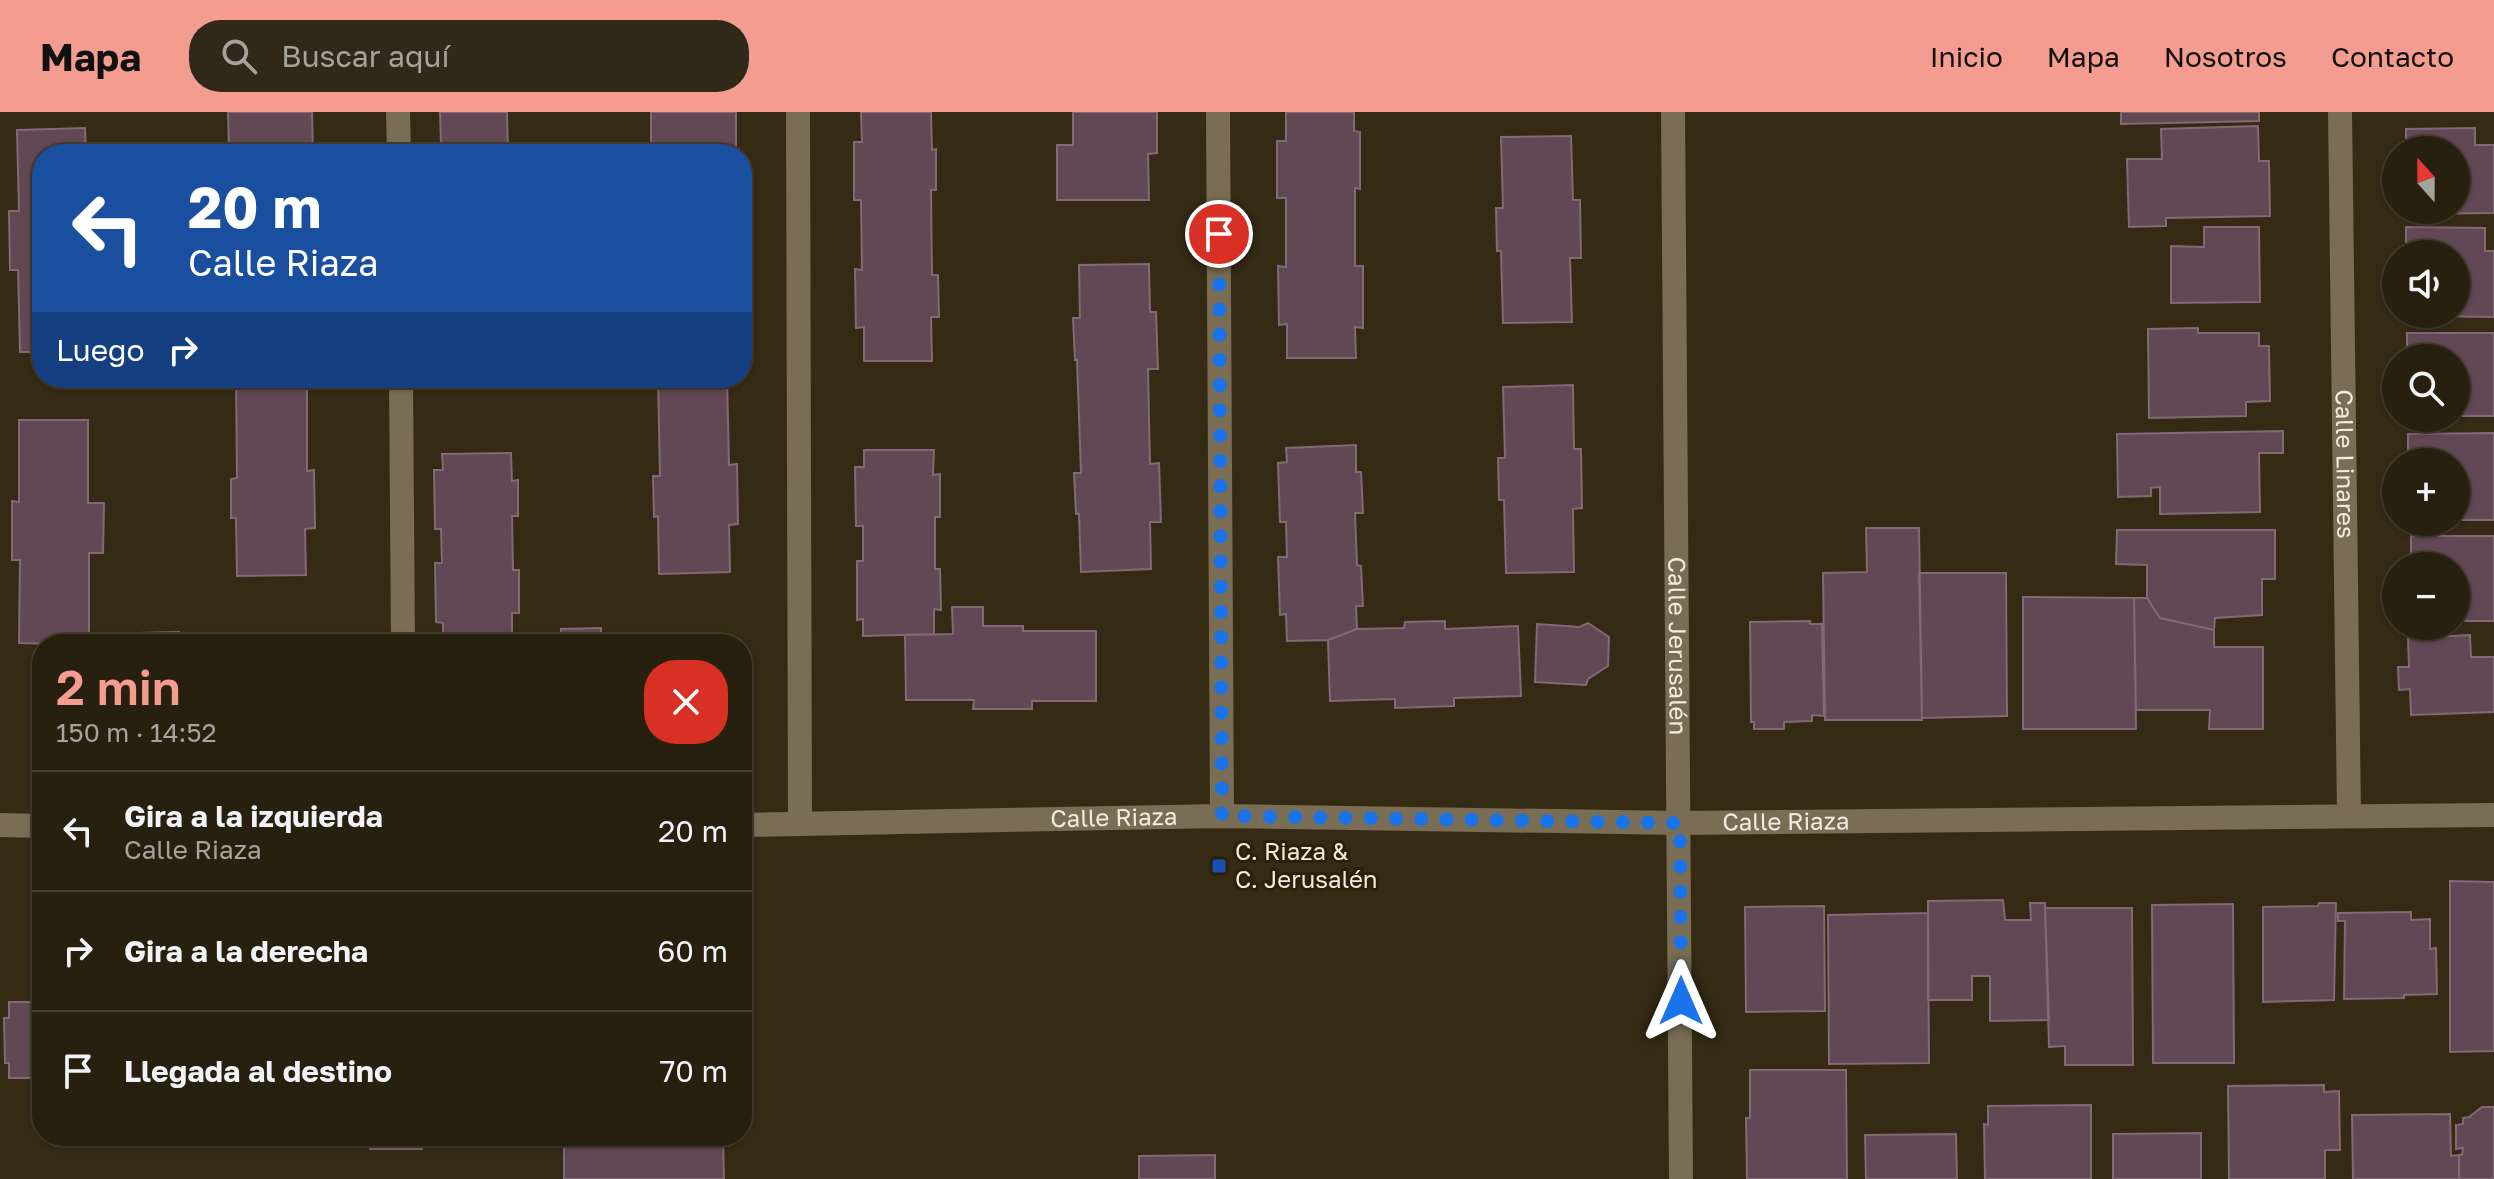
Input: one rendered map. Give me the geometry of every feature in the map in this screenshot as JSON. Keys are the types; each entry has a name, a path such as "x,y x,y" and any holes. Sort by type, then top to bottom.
{"street":[{"path":"398,112 399,144"},
{"path":"798,112 800,823"},
{"path":"1218,112 1222,816"},
{"name":"Calle Jerusalén","path":"1673,112 1681,1179"},
{"name":"Calle Linares","path":"2340,112 2349,816"},
{"path":"401,388 403,634"},
{"name":"Calle Riaza","path":"752,825 1222,816 1680,823 2494,815"},
{"path":"0,825 32,826"}],"building":[{"path":"228,112 312,112 313,144 229,144"},
{"path":"440,112 507,112 508,144 441,144"},
{"path":"651,112 736,112 736,144 651,144"},
{"path":"861,112 931,112 932,150 936,149 936,190 931,190 932,275 938,275 939,317 931,317 932,361 864,361 864,327 856,328 855,269 862,270 861,200 854,200 854,142 862,142"},
{"path":"1073,112 1157,112 1157,153 1148,154 1149,200 1057,200 1057,145 1073,145"},
{"path":"1286,112 1354,112 1354,131 1360,132 1360,189 1355,188 1355,266 1363,266 1363,328 1355,327 1356,358 1287,358 1287,324 1279,325 1278,266 1286,267 1286,198 1277,198 1277,141 1286,141"},
{"path":"2121,112 2259,112 2259,121 2121,124"},
{"path":"2258,126 2259,161 2269,161 2270,216 2166,218 2166,226 2129,227 2127,159 2162,159 2161,129"},
{"path":"85,128 86,144 32,144 32,352 20,352 18,270 10,270 9,211 19,211 17,130"},
{"path":"2475,128 2475,145 2494,145 2494,213 2470,213 2470,136 2406,136 2406,129"},
{"path":"1571,136 1573,200 1580,200 1581,258 1570,258 1572,322 1503,323 1496,208 1503,208 1501,137"},
{"path":"2204,227 2259,227 2260,302 2171,303 2171,246 2204,247"},
{"path":"2406,227 2485,228 2485,251 2494,251 2494,317 2470,317 2470,240 2406,240"},
{"path":"1149,264 1150,312 1156,312 1158,369 1148,369 1150,464 1159,463 1161,522 1150,522 1151,569 1081,572 1074,473 1081,473 1073,318 1080,318 1079,265"},
{"path":"2198,328 2198,333 2259,333 2259,346 2269,346 2270,401 2246,402 2246,416 2149,418 2148,329"},
{"path":"2407,333 2494,333 2494,416 2470,416 2470,344 2407,344"},
{"path":"1573,385 1574,449 1581,449 1582,508 1573,509 1574,572 1506,573 1504,500 1499,500 1498,458 1505,458 1503,387"},
{"path":"236,388 307,388 307,471 314,470 315,528 305,529 306,575 237,576 236,518 231,518 231,479 237,478"},
{"path":"658,388 727,388 729,465 737,464 738,524 729,525 730,572 659,574 658,516 654,517 653,476 660,476"},
{"path":"19,420 88,420 88,503 104,503 103,553 89,553 89,634 32,634 32,643 19,643 20,560 12,560 12,501 19,502"},
{"path":"2283,431 2283,453 2259,453 2260,512 2160,514 2160,487 2151,488 2151,496 2118,497 2117,434"},
{"path":"2494,433 2494,520 2470,520 2470,448 2408,448 2408,434"},
{"path":"1356,445 1356,472 1361,472 1363,513 1355,513 1357,565 1361,566 1363,606 1356,606 1357,629 1328,640 1287,641 1286,614 1280,615 1278,557 1287,557 1286,522 1280,522 1278,463 1287,462 1286,448"},
{"path":"864,450 934,450 933,475 940,474 940,517 935,517 935,569 940,569 941,610 934,609 934,634 863,636 863,619 857,620 857,561 863,561 863,526 856,526 855,467 864,467"},
{"path":"511,453 512,481 518,480 518,516 512,516 513,570 519,570 519,613 512,613 512,634 443,634 443,623 436,622 435,563 442,563 441,529 435,529 434,470 443,470 442,454"},
{"path":"1866,528 1919,528 1922,720 1825,720 1823,573 1867,572"},
{"path":"2117,530 2275,530 2275,579 2262,579 2262,615 2215,618 2214,630 2160,618 2147,598 2147,565 2116,564"},
{"path":"2411,536 2494,536 2494,621 2470,621 2470,552 2411,552"},
{"path":"1919,573 2006,573 2007,716 1922,718"},
{"path":"2023,597 2134,598 2136,729 2023,729"},
{"path":"2134,598 2147,598 2160,618 2214,630 2214,647 2263,647 2263,729 2209,729 2210,710 2136,710"},
{"path":"952,607 983,607 983,626 1023,626 1023,631 1096,631 1096,701 1032,701 1032,709 973,709 974,700 906,700 905,635 953,634"},
{"path":"1445,621 1445,629 1518,626 1521,696 1454,698 1454,706 1395,708 1395,699 1330,701 1328,640 1357,629 1404,628 1405,622"},
{"path":"1810,621 1810,624 1822,624 1824,716 1812,715 1812,721 1784,722 1784,729 1754,729 1754,722 1751,722 1750,622"},
{"path":"1588,623 1609,637 1608,666 1588,679 1586,685 1535,682 1537,624 1580,627"},
{"path":"601,628 601,634 561,634 561,629"},
{"path":"179,632 179,634 138,633"},
{"path":"2470,635 2471,657 2494,657 2494,712 2411,715 2410,689 2399,690 2398,667 2409,667 2408,640 2470,640"},
{"path":"2450,881 2494,882 2494,1051 2450,1052"},
{"path":"2003,900 2005,920 2031,920 2030,903 2045,903 2049,1020 1990,1021 1990,976 1972,976 1972,1000 1928,1000 1928,901"},
{"path":"2319,903 2336,903 2334,1000 2263,1002 2263,907 2318,906"},
{"path":"2233,904 2234,1063 2153,1063 2152,905"},
{"path":"1824,906 1825,1011 1746,1012 1745,907"},
{"path":"2045,908 2132,908 2133,1065 2065,1065 2065,1046 2049,1047"},
{"path":"2411,912 2411,920 2430,919 2430,949 2436,948 2437,994 2344,999 2345,921 2338,921 2338,913"},
{"path":"1928,913 1929,1063 1829,1064 1828,915"},
{"path":"9,1002 32,1002 32,1078 9,1078 9,1063 5,1063 4,1018 9,1018"},
{"path":"1750,1070 1846,1070 1847,1179 1747,1179 1746,1118 1750,1118"},
{"path":"2324,1085 2324,1092 2339,1091 2340,1150 2325,1150 2325,1179 2229,1179 2228,1086"},
{"path":"2091,1105 2091,1179 1985,1179 1984,1124 1988,1125 1988,1106"},
{"path":"2482,1107 2494,1107 2494,1179 2459,1179 2459,1155 2462,1155 2463,1148 2456,1149 2456,1125 2463,1124 2463,1118"},
{"path":"2450,1114 2451,1156 2459,1155 2459,1179 2353,1179 2352,1115"},
{"path":"2201,1133 2201,1179 2113,1179 2113,1134"},
{"path":"1956,1134 1957,1179 1866,1179 1865,1135"},
{"path":"370,1146 422,1146 422,1149 370,1149"},
{"path":"564,1146 723,1146 724,1179 564,1179"},
{"path":"1215,1155 1215,1179 1139,1179 1139,1156"}],"place":[{"name":"C. Riaza & C. Jerusalén","path":"1219,866"}],"route":[{"path":"1219,234 1222,816 1680,823 1681,1001"}]}
